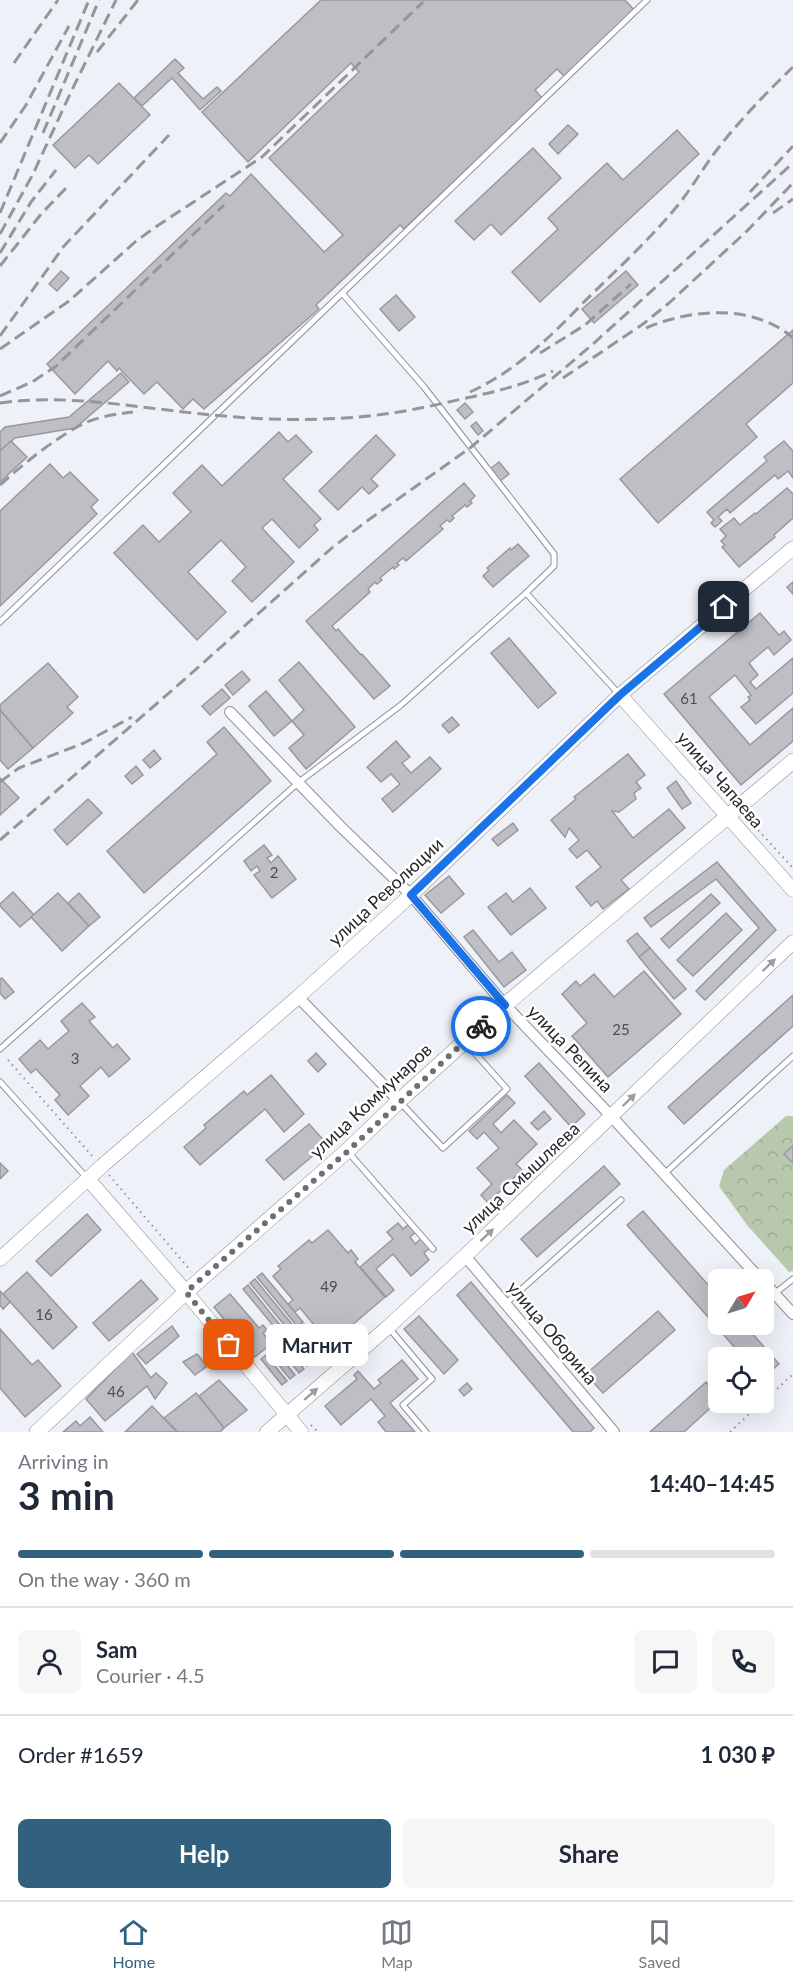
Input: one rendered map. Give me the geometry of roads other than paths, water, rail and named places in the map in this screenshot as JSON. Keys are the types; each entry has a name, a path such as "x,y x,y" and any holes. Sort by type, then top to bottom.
{"main road":[{"name":"улица Коммунаров","path":"38,1432 191,1288 348,1151 464,1041 793,761"}],"street":[{"name":"улица Революции","path":"0,1259 102,1166 298,997 411,895 620,695 793,548"},
{"name":"улица Чапаева","path":"620,695 733,812 793,890"},
{"name":"улица Репина","path":"230,712 340,826 411,895 505,1005 612,1117 751,1269"},
{"name":"улица Смышляева","path":"267,1432 388,1327 465,1256 793,942"},
{"path":"298,997 399,1101"},
{"path":"88,1179 191,1288 286,1416 305,1428"},
{"name":"улица Оборина","path":"465,1256 614,1432"},
{"name":"улица Репина","path":"774,1294 793,1314"}],"lane":[{"path":"0,622 647,0"},
{"path":"0,1049 299,782 401,705 554,567 554,554 424,387 342,293"},
{"path":"526,593 620,695"},
{"path":"399,1101 443,1148 507,1089 464,1041"},
{"path":"664,1174 793,1056"},
{"path":"0,1082 88,1179"},
{"path":"348,1151 433,1249"},
{"path":"505,1304 621,1200"},
{"path":"774,1294 793,1279"},
{"path":"388,1327 432,1379 403,1405 426,1432"}],"railway":[{"path":"14,63 58,0"},
{"path":"0,213 89,0"},
{"path":"43,133 99,0"},
{"path":"0,234 33,174 116,0"},
{"path":"97,52 138,0"},
{"path":"0,349 69,301 154,228 262,157 423,2"},
{"path":"0,143 26,105 69,26"},
{"path":"470,392 487,384 531,353 659,227 682,200 734,129 793,67"},
{"path":"0,336 64,246 169,135"},
{"path":"750,192 793,146"},
{"path":"0,840 333,547 470,448 593,344 793,163"},
{"path":"0,253 31,202 56,170"},
{"path":"563,378 643,324 669,303 747,231 793,183"},
{"path":"0,266 42,213 70,184"},
{"path":"773,213 793,199"},
{"path":"0,396 32,382 55,367 224,205"},
{"path":"540,353 585,325 631,284"},
{"path":"646,328 682,317 702,314 741,314 777,327 793,338"},
{"path":"0,403 26,400 80,401 249,418 359,417 411,410 486,394 553,371"},
{"path":"0,485 65,434 98,418 133,412"},
{"path":"0,782 19,768 84,743 132,717"}],"place":[{"name":"Магнит","path":"229,1345"}]}
